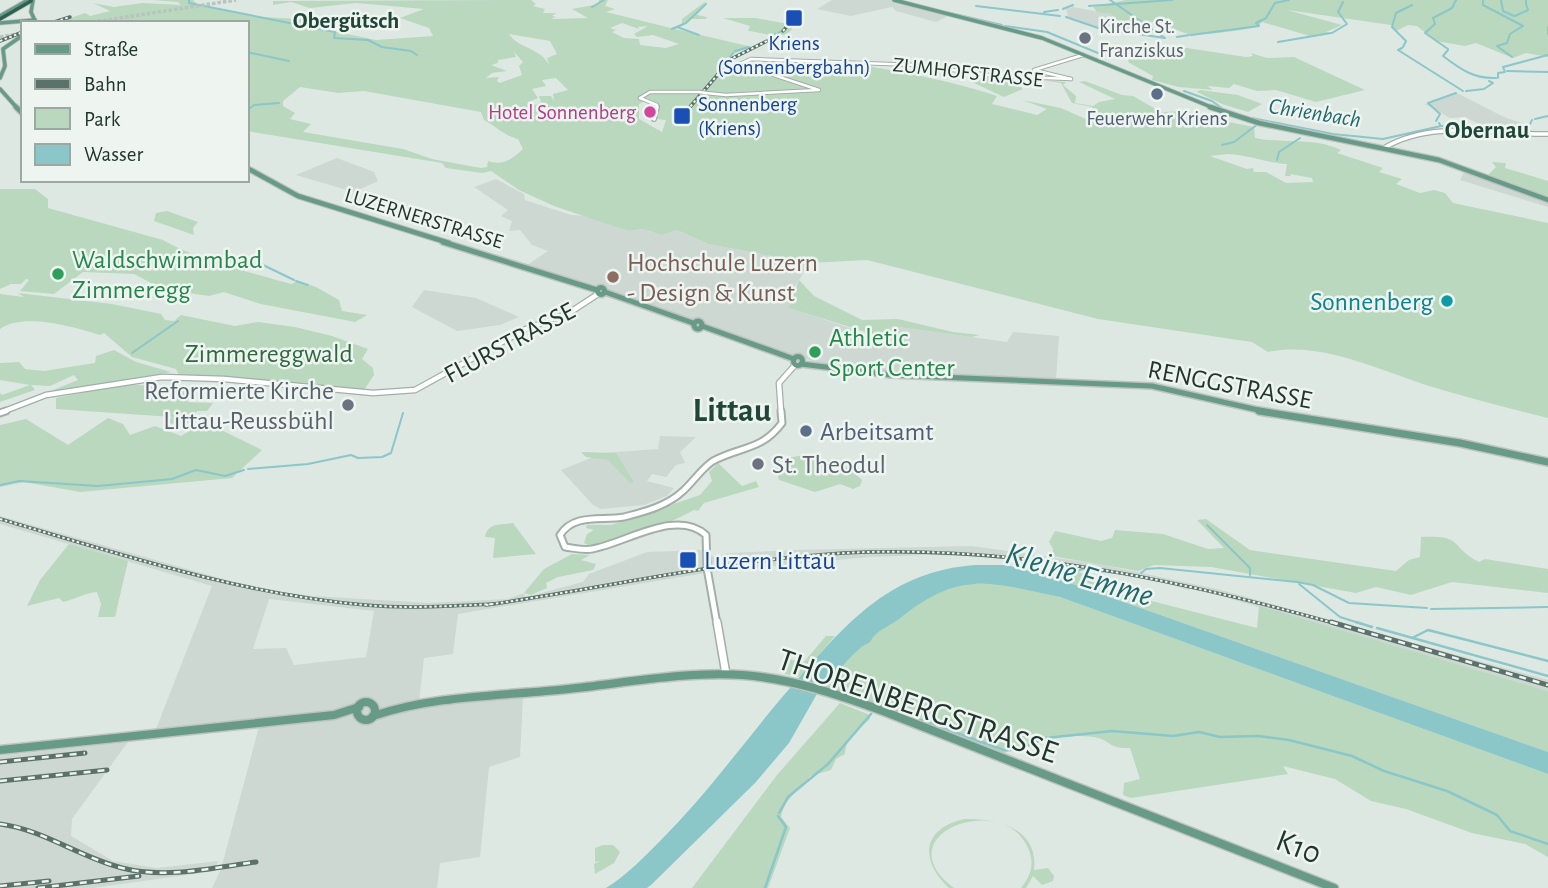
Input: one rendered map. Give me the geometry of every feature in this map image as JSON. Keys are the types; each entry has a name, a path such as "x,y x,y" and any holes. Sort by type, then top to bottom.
{"highway":[{"path":"1,20 31,0"},
{"path":"1,20 31,0"},
{"path":"9,14 27,10"}],"main road":[{"path":"31,0 33,21"},
{"path":"894,0 1027,33 1243,118 1296,132 1449,163 1548,200"},
{"path":"27,10 33,21"},
{"path":"1,20 21,22"},
{"path":"0,78 5,66 2,51 21,37"},
{"path":"0,89 21,112"},
{"name":"LUZERNERSTRASSE","path":"248,169 298,196 597,292"},
{"path":"597,292 605,292 693,323 701,322 702,326 799,361"},
{"name":"RENGGSTRASSE","path":"799,361 859,373 1006,382 1152,386 1273,414 1460,443 1548,462"},
{"name":"THORENBERGSTRASSE","path":"357,718 365,719 396,708 726,674 760,675 788,680 826,692 1245,853"},
{"name":"THORENBERGSTRASSE","path":"359,707 368,703 396,708"},
{"path":"373,716 375,705"},
{"path":"0,750 334,715 359,707 357,718 334,715"},
{"name":"K10","path":"1245,853 1334,888"}],"street":[{"name":"ZUMHOFSTRASSE","path":"654,119 657,105 642,100 643,94 699,92 726,95 820,90 741,65 740,62 746,60 912,65 1067,81 1071,79 1034,70 1083,55"},
{"path":"1384,148 1397,138 1412,134 1548,134"},
{"name":"FLURSTRASSE","path":"0,413 54,394 123,381 173,376 373,393 420,389 521,332 569,313 597,292"},
{"path":"726,674 707,568 706,538 701,529 691,524 678,524 582,551 565,547 559,536 564,527 574,522 622,517 655,508 680,494 710,463 762,444 779,431 782,423 779,383 799,361"}],"shaded area":[{"path":"832,0 890,0 950,15 936,22 896,11 892,7 851,16 817,9"},
{"path":"1073,7 1111,14 1122,23 1100,29 1068,17 1066,9"},
{"path":"1457,93 1506,118 1526,124 1502,129 1484,127 1465,117 1450,118 1425,104"},
{"path":"337,158 374,172 378,181 354,192 296,175"},
{"path":"1465,170 1548,200 1548,207 1460,180"},
{"path":"496,179 524,194 525,200 571,215 589,216 629,231 643,229 662,235 677,230 708,244 809,263 795,287 790,308 868,334 882,337 892,326 1007,342 1013,332 1059,336 1056,381 859,372 821,364 527,265 548,251 532,245 520,230 509,231 512,221 501,216 508,210 474,187"},
{"path":"424,290 476,298 519,317 500,325 457,331 412,307"},
{"path":"660,436 696,437 680,452 685,463 676,465 666,477 652,474 647,481 674,488 667,496 644,505 601,509 593,505 561,470 603,453 658,449"},
{"path":"0,516 258,589 313,596 430,603 507,599 524,593 525,597 583,582 589,574 647,552 703,550 704,558 731,553 795,550 972,546 1099,564 1217,589 1548,680 1548,691 1193,588 1188,590 1147,577 1081,566 979,556 928,555 869,557 711,572 458,614 453,654 424,658 419,702 523,698 520,757 489,767 480,857 440,863 437,888 212,888 221,869 260,723 154,734 212,586 0,524","holes":["269,599 374,611 366,657 294,665 286,648 253,649"]},
{"path":"128,742 72,819 71,836 113,861 157,868 218,861 215,871 93,888 0,888 0,756"}],"green space":[{"path":"153,0 193,0 197,4 262,17 300,19 308,26 376,40 433,36 429,28 400,18 424,9 356,3 310,8 291,2 273,5 273,1 531,0 536,4 533,6 545,9 543,13 556,13 552,16 556,17 551,19 588,18 572,9 599,4 599,0 608,0 605,6 615,9 606,12 671,28 682,24 682,19 706,1 697,15 707,17 706,19 690,19 675,29 752,47 729,57 721,70 731,65 746,68 751,64 857,69 861,65 980,91 997,96 992,104 1037,115 1047,109 1022,100 1061,108 1088,120 1096,117 1092,107 1072,103 1061,83 1041,80 1066,82 1063,85 1076,96 1075,103 1093,106 1115,99 1079,82 1085,81 1122,95 1133,96 1155,111 1189,112 1194,113 1182,117 1221,126 1224,121 1254,127 1255,138 1330,146 1341,150 1337,153 1383,168 1379,172 1402,179 1396,184 1420,193 1434,190 1445,193 1453,203 1548,223 1548,418 1488,403 1329,354 1308,350 1268,352 1252,342 1098,319 867,260 809,263 708,244 677,230 662,235 643,229 629,231 554,206 519,190 491,171 482,173 446,168 442,163 248,131 248,21 62,21 85,13 90,16 110,11 93,3 114,7 142,3 181,5 178,2","holes":["622,23 639,29 638,27 648,26 634,34 637,37 653,35 679,44 666,48 640,45 639,39 624,38 612,32 616,30 610,28","509,34 550,41 557,54 547,58 549,65 541,55","514,52 523,62 519,66 522,75 500,83 497,81 499,77 486,78 492,73 507,71 491,65 498,63 498,60 516,57","556,78 568,90 553,94 554,101 551,96 539,96 541,102 536,105 529,102 538,98 532,89 546,86 542,80","300,87 338,93 364,91 481,112 484,120 518,139 523,149 507,161 488,161 487,167 481,168 432,159 403,149 303,132 311,124 290,119 295,113 283,106 283,101","645,101 659,106 655,119 666,120 662,132 639,119 639,104","1228,154 1287,164 1285,176 1291,176 1290,174 1312,178 1313,182 1286,183 1266,172 1254,172 1253,168 1247,169 1210,156"]},
{"path":"1126,0 1548,0 1548,57 1526,53 1513,58 1476,43 1465,46 1436,41 1417,26 1408,25 1396,31 1391,25 1287,10 1342,25 1326,32 1330,33 1313,37 1262,22 1259,26 1245,29 1189,34 1147,22 1145,26 1151,29 1140,35 1116,27 1122,24 1111,14 1097,12 1093,7"},
{"path":"723,18 755,18 789,24 794,20 796,22 788,33 776,36 748,31 750,26"},
{"path":"1180,47 1246,57 1253,56 1251,53 1267,58 1294,57 1365,90 1316,102 1276,90 1257,91 1234,84 1229,88 1207,86 1213,90 1179,87 1152,80 1153,76 1128,62 1129,59 1154,59"},
{"path":"988,75 1023,83 1020,87 1023,89 1004,97 972,82"},
{"path":"1200,90 1238,95 1262,104 1248,112 1197,92"},
{"path":"1492,162 1506,163 1505,168 1548,181 1548,199 1488,175 1496,167"},
{"name":"Zimmereggwald","path":"0,189 35,189 48,199 48,208 163,240 207,260 291,284 298,281 316,287 339,300 342,311 367,315 355,322 261,304 224,292 209,296 189,293 151,283 134,274 83,272 54,294 20,291 29,280 26,279 21,284 11,284 0,289"},
{"path":"167,211 198,222 193,228 194,235 154,221 156,213"},
{"path":"799,280 814,296 862,320 898,319 953,332 980,335 971,337 892,326 882,337 789,308"},
{"name":"Zimmereggwald","path":"18,293 112,304 161,314 165,320 174,321 181,315 235,326 258,322 295,327 368,349 362,359 373,368 374,375 364,390 179,375 176,369 132,357 104,333 100,335 35,321 10,324 0,329 0,294 24,297"},
{"path":"114,350 136,362 171,372 41,395 78,380 74,375 50,386 31,385 35,390 0,402 0,393 2,395 30,385 0,380 0,363 19,362 25,369 44,371 95,363 96,356"},
{"path":"127,384 196,390 187,402 213,403 207,411 197,411 186,425 167,423 172,417 56,409 56,398"},
{"path":"108,418 123,424 130,435 155,426 181,436 205,422 262,450 232,478 80,492 24,482 0,487 0,425 26,419 68,445"},
{"path":"581,452 616,453 634,482 630,483 608,460 586,457"},
{"path":"808,454 822,463 836,458 862,480 860,486 853,489 840,484 815,492 779,480 774,461"},
{"path":"718,463 742,486 756,481 759,487 704,503 698,511 694,510 631,536 590,546 584,543 587,534 594,530 586,528 587,525 611,525 700,495 712,481 709,472"},
{"path":"1206,519 1250,550 1396,571 1409,560 1420,557 1421,537 1444,538 1451,540 1479,562 1485,559 1548,569 1548,593 1452,582 1411,595 1376,587 1356,593 1211,567 1154,565 1138,571 1052,556 1053,549 1049,542 1055,531 1101,541 1112,538 1115,530 1163,534 1208,549 1224,548 1197,520"},
{"path":"513,523 536,554 493,558 495,538 485,537 487,532 495,525"},
{"path":"69,544 128,561 115,617 98,617 101,604 97,592 63,602 59,598 27,606 40,580"},
{"path":"572,554 590,555 581,560 596,564 593,570 558,577 546,583 547,588 531,595 524,593 544,569"},
{"path":"1072,569 1136,597 1257,628 1259,606 1548,691 1548,752 1053,577 1071,574"},
{"path":"964,584 1001,584 1060,597 1548,774 1548,857 1525,844 1472,833 1406,809 1371,801 1335,779 1283,766 1288,774 1131,798 1123,795 1124,783 1140,779 1130,748 1117,747 1094,737 1070,736 1001,754 822,684 861,645 926,597"},
{"path":"826,636 835,636 799,677 785,674 782,666 785,657 801,663 798,669"},
{"path":"840,703 870,715 870,719 850,738 845,754 836,759 831,770 810,776 789,799 781,817 790,828 768,888 692,888 777,775"},
{"path":"965,819 994,822 975,821 955,826 939,836 932,851 936,868 954,888 949,888 933,867 930,846 933,837 951,823"},
{"path":"998,823 1013,828 1023,835 1034,856 1034,870 1048,868 1054,876 1053,881 1042,885 1033,876 1026,888 1021,888 1031,869 1028,848 1015,831"},
{"path":"613,845 620,852 614,863 595,874 594,864 600,861 595,862 595,848"}],"water":[{"path":"1006,565 1053,577 1548,752 1548,774 1060,597 994,584 976,584 940,593 921,603 879,632 826,678 789,743 755,783 651,885 647,888 606,888 635,865 680,820 797,680 854,619 896,588 919,577 946,569"}],"waterway":[{"path":"189,0 189,3 335,32 334,38 368,40 382,47 411,51 417,55"},
{"path":"592,7 604,0"},
{"path":"1110,0 1116,4"},
{"path":"1116,4 1172,0"},
{"path":"1191,35 1259,26 1256,23 1266,18 1275,3 1289,0"},
{"path":"1448,49 1425,33 1435,24 1433,18 1452,8 1456,0"},
{"path":"1483,0 1483,5 1523,26 1510,34 1507,43 1497,46 1512,57"},
{"path":"1501,0 1503,11 1514,16"},
{"path":"1332,33 1347,24 1338,12 1343,2"},
{"path":"672,29 686,23 706,4"},
{"path":"1089,6 1116,4"},
{"path":"1103,29 1165,38 1116,4"},
{"path":"1515,16 1528,10 1526,4"},
{"path":"1063,9 1073,5"},
{"path":"1403,47 1406,41 1392,27 1396,13 1412,5"},
{"path":"976,6 1060,16"},
{"path":"1044,12 1058,10"},
{"name":"Chrienbach","path":"946,12 1002,25"},
{"path":"1066,17 1101,29"},
{"path":"778,33 790,26"},
{"name":"Chrienbach","path":"1005,26 1047,32 1098,53"},
{"path":"677,27 699,35"},
{"path":"1548,27 1548,34"},
{"path":"1278,42 1331,33"},
{"path":"1177,37 1189,35"},
{"path":"735,51 749,47"},
{"path":"1402,48 1398,50 1463,91"},
{"path":"1448,50 1443,56 1461,69 1481,77 1496,78"},
{"path":"248,52 289,61"},
{"path":"720,71 733,53"},
{"path":"1498,78 1498,73 1505,72 1503,67 1548,55"},
{"path":"1507,71 1548,72"},
{"name":"Chrienbach","path":"1466,91 1484,89 1493,83 1489,81"},
{"name":"Chrienbach","path":"1184,91 1212,101 1223,109"},
{"name":"Chrienbach","path":"1436,121 1440,114 1428,103 1456,93"},
{"path":"254,105 279,103"},
{"path":"248,109 253,106"},
{"path":"1535,119 1548,116"},
{"name":"Chrienbach","path":"1252,118 1333,134 1383,139 1441,126 1439,123"},
{"path":"1530,124 1532,120"},
{"path":"1222,145 1234,142 1258,124"},
{"path":"1490,130 1527,125"},
{"path":"1442,126 1453,129"},
{"path":"1277,160 1279,152 1300,138"},
{"path":"261,264 294,280"},
{"path":"296,281 308,285"},
{"path":"132,353 178,321"},
{"path":"248,469 308,464 351,455 358,458 382,457 391,453 403,413"},
{"path":"0,485 19,481 98,486 172,479 196,470 225,476 244,470"},
{"path":"1207,525 1250,568 1250,575"},
{"name":"Kleine Emme","path":"1141,573 1146,569 1160,568 1297,582 1313,585 1349,603 1427,608"},
{"name":"Kleine Emme","path":"1062,579 1082,569 1141,576"},
{"path":"1299,584 1340,617 1362,624"},
{"path":"1431,609 1548,607"},
{"path":"1356,622 1372,627"},
{"path":"1377,628 1548,676"},
{"path":"1414,637 1428,630 1548,661"},
{"path":"879,705 1004,750 1016,750 1046,738 1112,731 1173,736 1199,732 1220,737 1258,736 1289,740 1352,756 1384,771 1447,791 1497,815 1510,831 1548,844"},
{"path":"779,813 788,797 828,764 871,714"},
{"path":"765,888 786,827 778,816"}],"tunnel":[{"path":"100,21 236,0"},
{"path":"0,37 21,33"}],"railway":[{"path":"57,21 70,17"},
{"path":"783,31 793,19"},
{"path":"0,41 21,33"},
{"path":"684,114 731,59 767,41"},
{"path":"0,519 181,571 318,600 381,606 493,604"},
{"path":"493,604 772,559 868,552 928,552 1105,570 1222,594 1337,624"},
{"path":"486,605 493,604"},
{"path":"1331,622 1548,685"},
{"path":"0,762 85,753"},
{"path":"0,781 107,770"},
{"path":"0,824 32,832 106,863 138,871 172,873 256,862"},
{"path":"38,888 139,876"},
{"path":"0,886 49,881"}],"place":[{"name":"Kriens (Sonnenbergbahn)","path":"794,18"},
{"name":"Kirche St. Franziskus","path":"1085,38"},
{"name":"Feuerwehr Kriens","path":"1157,94"},
{"name":"Hotel Sonnenberg","path":"650,112"},
{"name":"Sonnenberg (Kriens)","path":"682,116"},
{"name":"Waldschwimmbad Zimmeregg","path":"58,274"},
{"name":"Hochschule Luzern - Design & Kunst","path":"613,277"},
{"name":"Sonnenberg","path":"1447,301"},
{"name":"Athletic Sport Center","path":"815,352"},
{"name":"Reformierte Kirche Littau-Reussbühl","path":"348,405"},
{"name":"Arbeitsamt","path":"806,431"},
{"name":"St. Theodul","path":"758,464"},
{"name":"Luzern Littau","path":"688,560"}],"district":[{"name":"Obergütsch","path":"346,20"},
{"name":"Obernau","path":"1487,130"},
{"name":"Littau","path":"732,409"}]}
